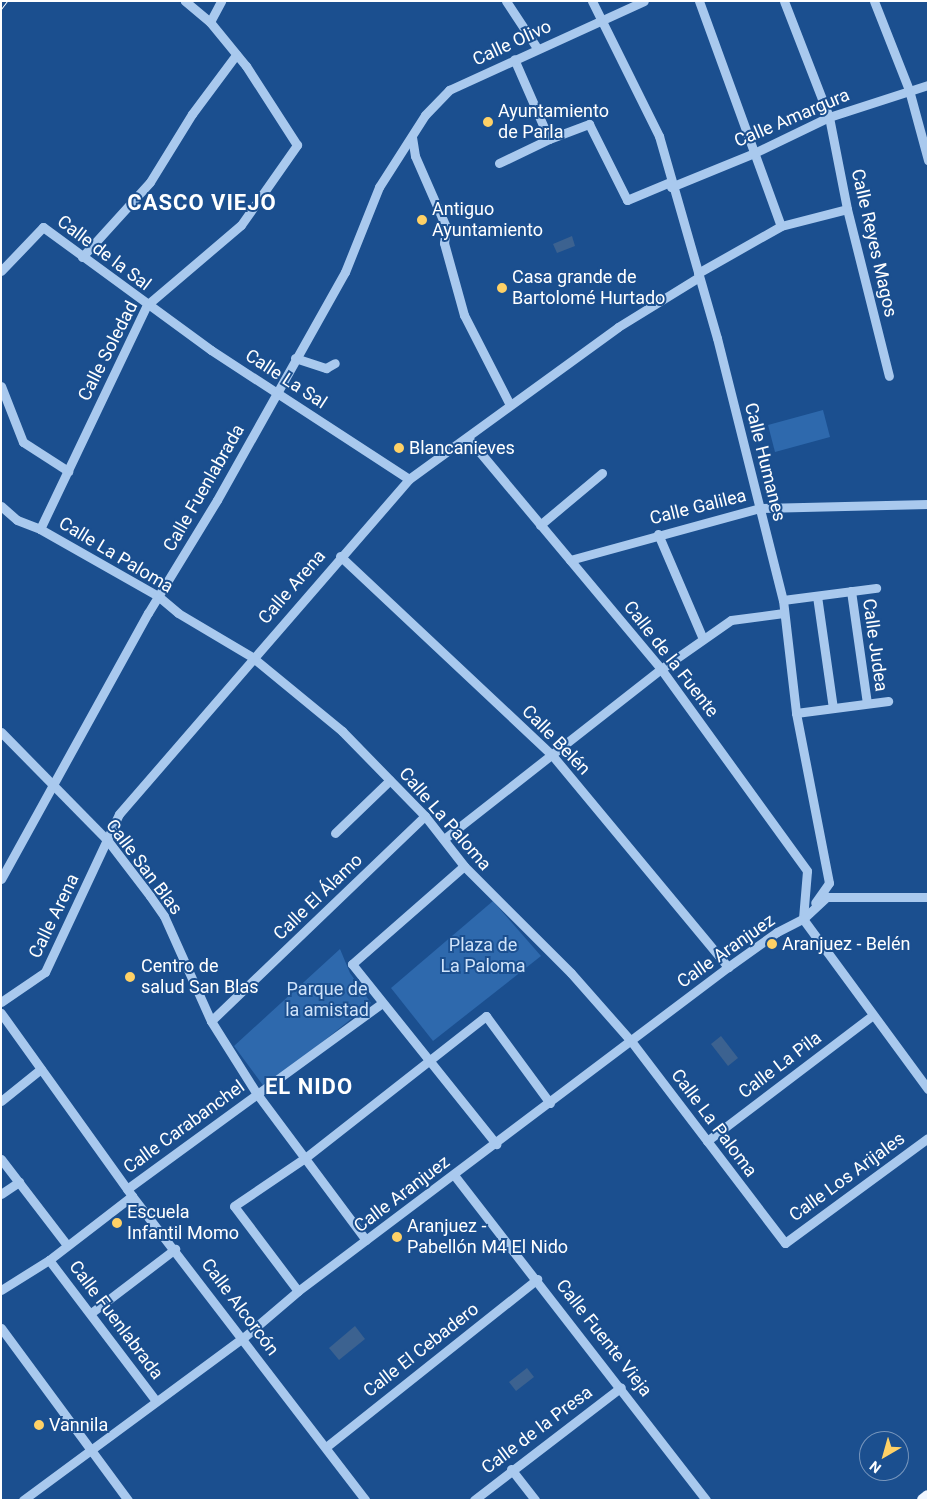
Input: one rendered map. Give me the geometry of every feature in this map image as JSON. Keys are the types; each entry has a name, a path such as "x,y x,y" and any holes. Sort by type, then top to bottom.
{"main road":[{"path":"923,1500 928,1496"}],"street":[{"path":"82,256 150,182 177,137 236,55 210,22 185,1"},
{"path":"210,22 221,1"},
{"path":"506,1 536,48"},
{"name":"Calle Humanes","path":"592,1 659,136 670,184 698,275 783,600 796,713 829,883 803,919"},
{"name":"Calle Olivo","path":"412,137 425,115 449,90 536,48 603,21 644,1"},
{"path":"699,1 752,154 781,226"},
{"name":"Calle Reyes Magos","path":"784,1 829,117 847,209 889,376"},
{"path":"874,1 909,90 928,160"},
{"name":"Calle Soledad","path":"40,529 147,305 241,225 297,145 236,55"},
{"path":"498,163 549,139 514,59"},
{"name":"Calle Amargura","path":"549,139 589,124 627,200 752,154 829,117 928,85"},
{"path":"412,137 415,156 446,227 444,243 464,314 509,403"},
{"name":"Calle Fuenlabrada","path":"1,880 51,785 158,596 218,500 276,390 345,272 378,187 412,137"},
{"name":"Calle Arena","path":"1,1002 45,972 119,814 252,657 409,479 468,438 509,403 618,326 698,275 781,226 847,209"},
{"name":"Calle de la Sal","path":"1,271 43,227 147,305"},
{"name":"Calle La Sal","path":"147,305 409,479"},
{"path":"295,358 326,368 335,362"},
{"path":"1,386 23,442 68,470"},
{"name":"Calle de la Fuente","path":"468,438 661,669 808,871 803,919"},
{"path":"540,525 602,473"},
{"name":"Calle Galilea","path":"570,560 658,534 760,508 928,504"},
{"name":"Calle La Paloma","path":"1,506 17,520 40,529 158,596 178,613 252,657 342,731 425,816 464,866 571,973 631,1041 785,1243"},
{"path":"658,534 703,639"},
{"name":"Calle Belén","path":"340,556 552,755 728,967"},
{"path":"783,600 876,588"},
{"name":"Calle Judea","path":"851,591 867,703"},
{"path":"817,596 833,708"},
{"path":"444,839 661,669 731,620 784,613"},
{"path":"796,713 888,701"},
{"name":"Calle San Blas","path":"1,732 108,841 164,916 210,1021 257,1094 366,1240"},
{"path":"335,833 390,780"},
{"name":"Calle El Álamo","path":"210,1021 425,816"},
{"path":"464,866 352,964 496,1144"},
{"path":"928,897 826,897 803,919 928,1089"},
{"name":"Calle Aranjuez","path":"24,1500 243,1338 298,1291 496,1144 728,967 777,932 803,919"},
{"name":"Calle Carabanchel","path":"1,1290 49,1260 130,1192 257,1094 382,1003"},
{"name":"Calle Alcorcón","path":"1,1013 130,1192 326,1446 365,1500"},
{"path":"298,1291 234,1206 305,1158 486,1016 550,1103"},
{"name":"Calle La Pila","path":"707,1141 873,1016"},
{"path":"1,1101 41,1069"},
{"name":"Calle Los Arijales","path":"785,1243 928,1138"},
{"name":"Calle Fuenlabrada","path":"1,1159 67,1245"},
{"name":"Calle Fuente Vieja","path":"454,1175 621,1387 706,1500"},
{"path":"1,1194 19,1182"},
{"path":"91,1312 175,1249"},
{"name":"Calle Fuenlabrada","path":"49,1260 91,1312 156,1401"},
{"name":"Calle El Cebadero","path":"326,1446 537,1279"},
{"path":"1,1328 93,1449 128,1500"},
{"name":"Calle de la Presa","path":"474,1500 511,1469 621,1387"},
{"path":"511,1469 535,1500"}],"green space":[{"path":"823,410 830,437 775,452 768,425"},
{"name":"Plaza de La Paloma","path":"493,901 541,956 433,1041 391,988"},
{"name":"Parque de la amistad","path":"340,949 350,973 371,1003 265,1088 234,1046"}],"shaded area":[{"path":"572,236 575,246 557,253 553,244"},
{"path":"721,1036 738,1058 728,1066 711,1044"},
{"path":"355,1326 365,1339 339,1360 329,1348"},
{"path":"527,1368 534,1377 516,1391 509,1382"}],"tram line":[{"path":"1,9 7,1"}],"place":[{"name":"Ayuntamiento de Parla","path":"488,122"},
{"name":"Antiguo Ayuntamiento","path":"422,220"},
{"name":"Casa grande de Bartolomé Hurtado","path":"502,288"},
{"name":"Blancanieves","path":"399,448"},
{"name":"Aranjuez - Belén","path":"772,944"},
{"name":"Centro de salud San Blas","path":"130,977"},
{"name":"Escuela Infantil Momo","path":"117,1223"},
{"name":"Aranjuez - Pabellón M4 El Nido","path":"397,1237"},
{"name":"Vannila","path":"39,1425"}],"district":[{"name":"CASCO VIEJO","path":"202,203"},
{"name":"EL NIDO","path":"309,1087"}]}
